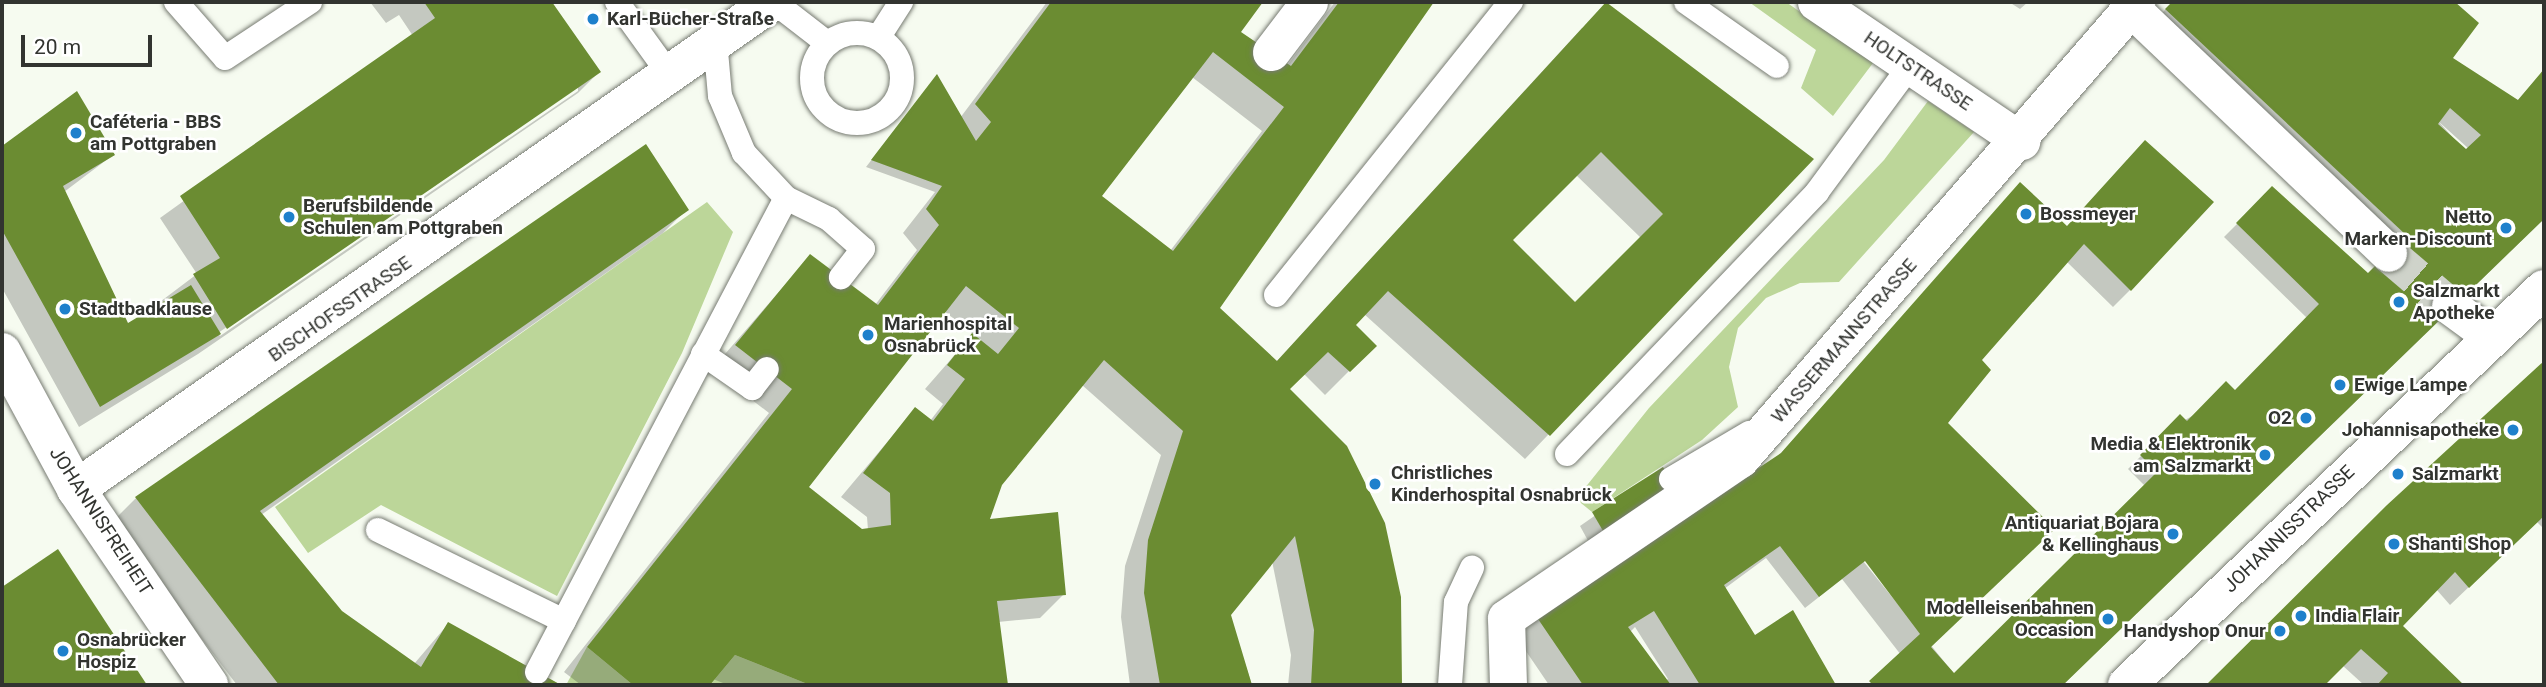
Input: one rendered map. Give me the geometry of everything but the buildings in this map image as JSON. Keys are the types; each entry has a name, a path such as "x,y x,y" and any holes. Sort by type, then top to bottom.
{"street":[{"name":"BISCHOFSSTRASSE","path":"76,489 403,266 667,71 773,2"},
{"path":"1271,52 1309,2"},
{"name":"HOLTSTRASSE","path":"1816,2 2021,141"},
{"name":"WASSERMANNSTRASSE","path":"1508,685 1506,618 1740,459 2021,141 2133,5 2388,254"},
{"name":"JOHANNISSTRASSE","path":"2127,685 2491,336 2544,289"},
{"path":"2450,306 2491,336"},
{"name":"JOHANNISFREIHEIT","path":"2,352 76,489 209,685"}],"lane":[{"path":"176,2 225,58 310,2"},
{"path":"617,2 667,71"},
{"path":"773,2 827,43"},
{"path":"878,38 901,2"},
{"path":"1276,295 1511,2"},
{"path":"1686,2 1777,66"},
{"path":"852,34 878,38 900,66 900,90 887,110 865,122 846,122 820,104 812,74 827,43 852,34"},
{"path":"715,40 720,96 744,153 786,198 828,219 863,249 841,277"},
{"path":"1567,454 1817,192 1910,66"},
{"path":"537,672 786,198"},
{"path":"703,354 752,388 767,369"},
{"path":"1671,479 1778,416"},
{"path":"378,530 564,621"},
{"path":"1450,685 1456,602 1472,568"}],"green space":[{"path":"1749,2 1786,2 1873,63 1833,116 1801,88 1816,50"},
{"path":"1928,101 1974,132 1839,282 1800,283 1766,298 1738,328 1729,367 1738,407 1702,440 1592,512 1576,499 1649,408 1884,160"},
{"path":"707,202 733,232 682,353 557,596 381,505 308,553 275,507"},
{"path":"587,647 633,685 566,685"},
{"path":"735,655 810,685 710,685"}],"tunnel":[{"path":"2388,253 2450,306"}],"place":[{"name":"Karl-Bücher-Straße","path":"593,19"},
{"name":"Caféteria - BBS am Pottgraben","path":"76,133"},
{"name":"Bossmeyer","path":"2026,214"},
{"name":"Berufsbildende Schulen am Pottgraben","path":"289,217"},
{"name":"Netto Marken-Discount","path":"2506,228"},
{"name":"Salzmarkt Apotheke","path":"2399,302"},
{"name":"Stadtbadklause","path":"65,309"},
{"name":"Marienhospital Osnabrück","path":"868,335"},
{"name":"Ewige Lampe","path":"2340,385"},
{"name":"O2","path":"2306,418"},
{"name":"Johannisapotheke","path":"2513,430"},
{"name":"Media & Elektronik am Salzmarkt","path":"2265,455"},
{"name":"Salzmarkt","path":"2398,474"},
{"name":"Christliches Kinderhospital Osnabrück","path":"1375,484"},
{"name":"Antiquariat Bojara & Kellinghaus","path":"2173,534"},
{"name":"Shanti Shop","path":"2394,544"},
{"name":"India Flair","path":"2301,616"},
{"name":"Modelleisenbahnen Occasion","path":"2108,619"},
{"name":"Handyshop Onur","path":"2280,631"},
{"name":"Osnabrücker Hospiz","path":"63,651"}]}
